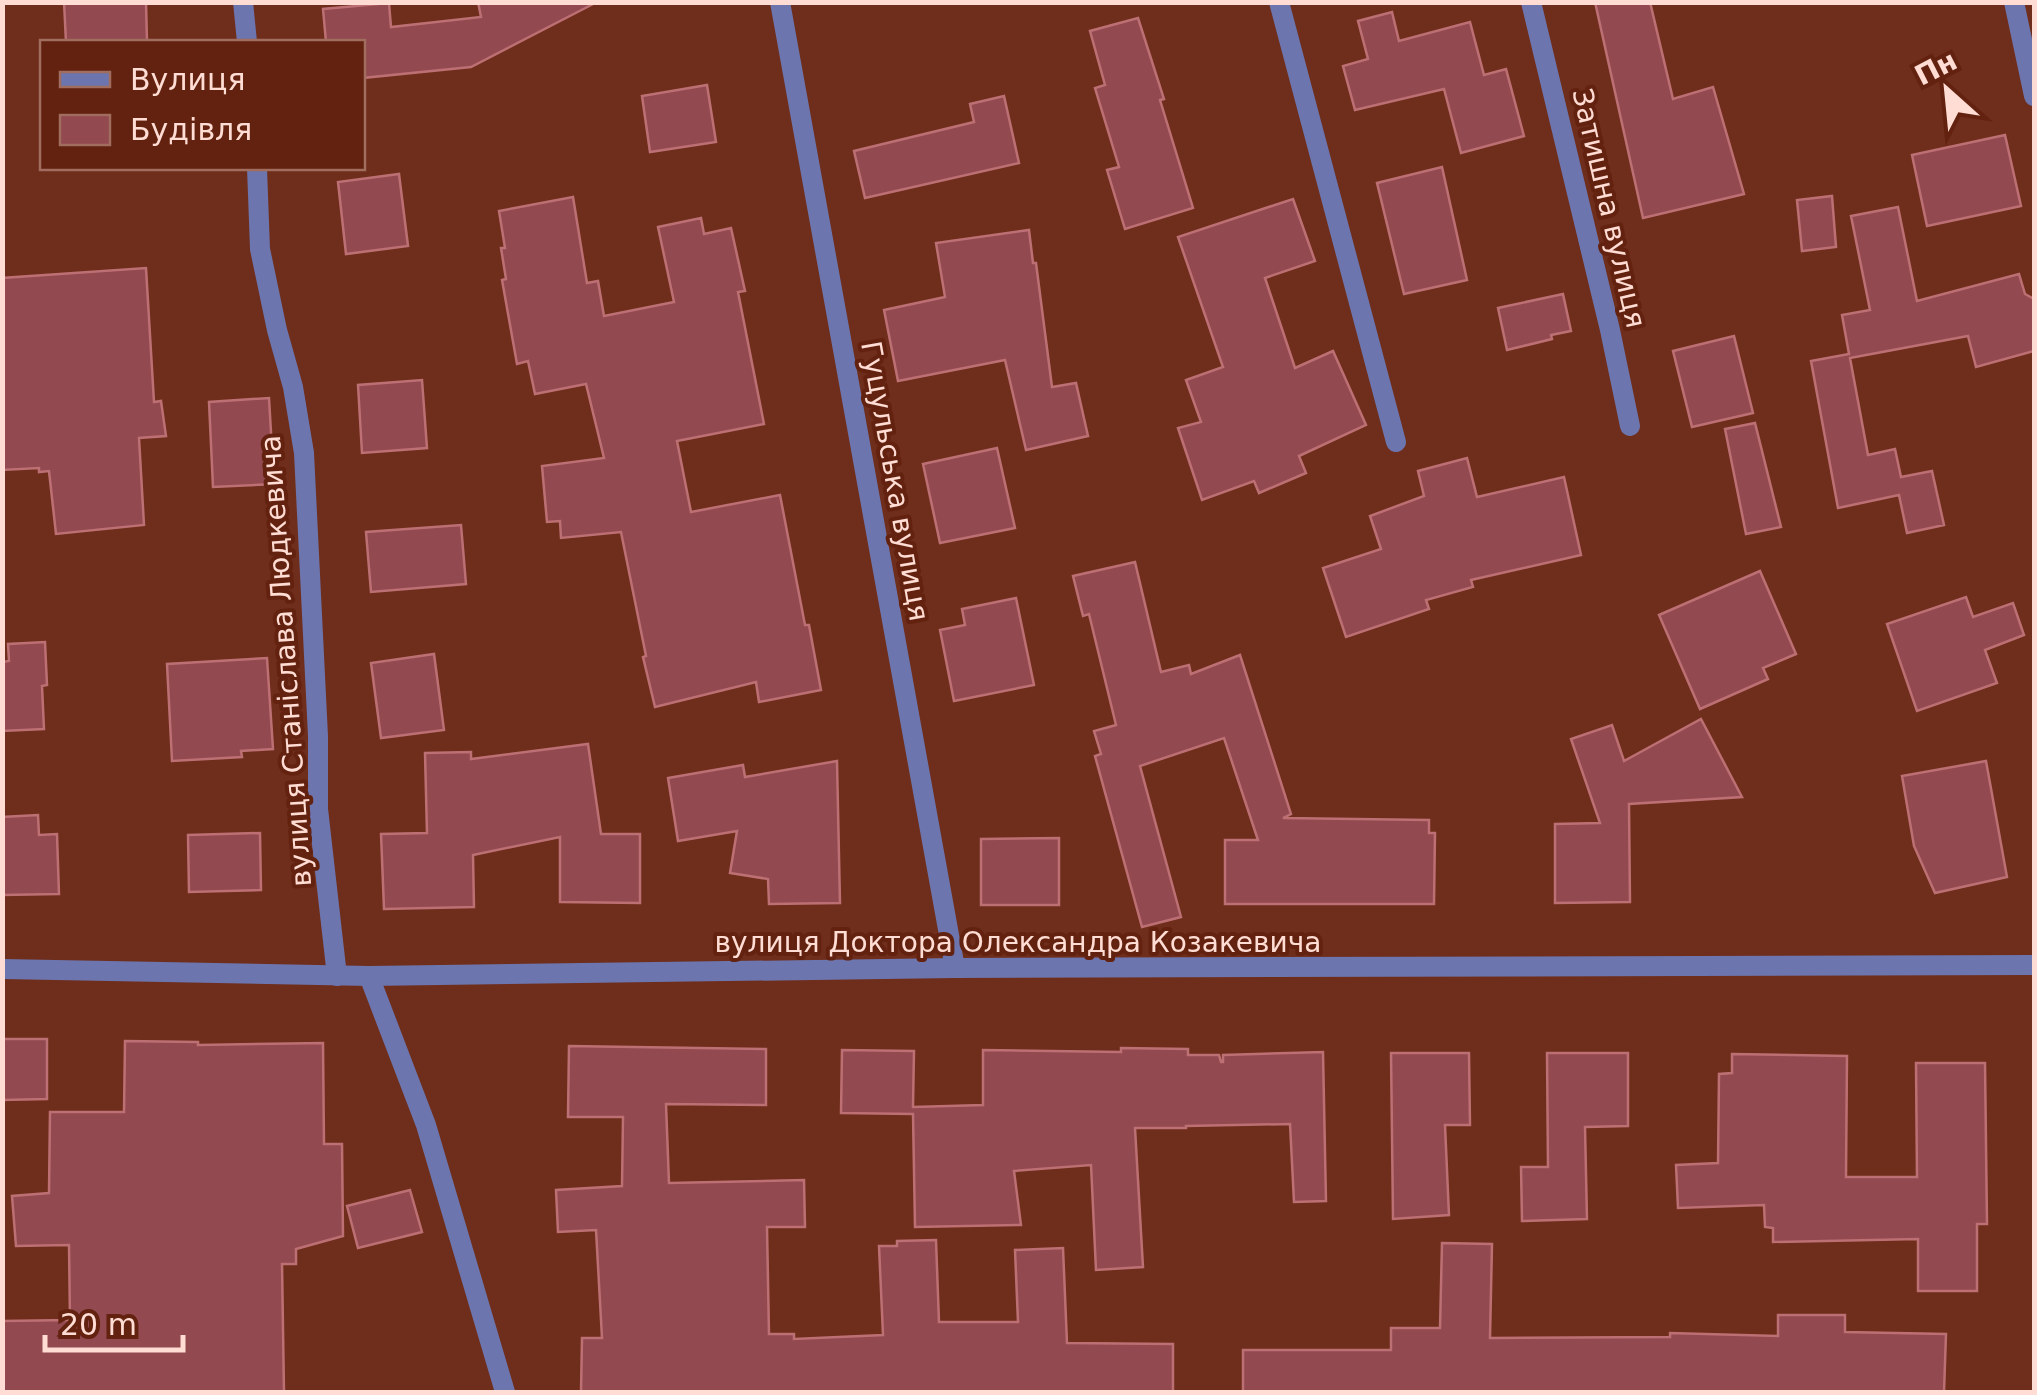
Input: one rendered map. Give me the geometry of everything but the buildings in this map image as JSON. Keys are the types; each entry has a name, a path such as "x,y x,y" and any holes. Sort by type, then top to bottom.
{"street":[{"path":"243,2 247,40"},
{"name":"Гуцульська вулиця","path":"780,2 956,968"},
{"path":"1279,2 1396,442"},
{"name":"Затишна вулиця","path":"1531,2 1630,426"},
{"path":"2014,2 2034,96"},
{"name":"вулиця Станіслава Людкевича","path":"257,170 260,249 304,453 318,809 337,976"},
{"name":"вулиця Доктора Олександра Козакевича","path":"2,969 369,976 956,968 2034,965"},
{"path":"369,976 426,1125 505,1392"}]}
